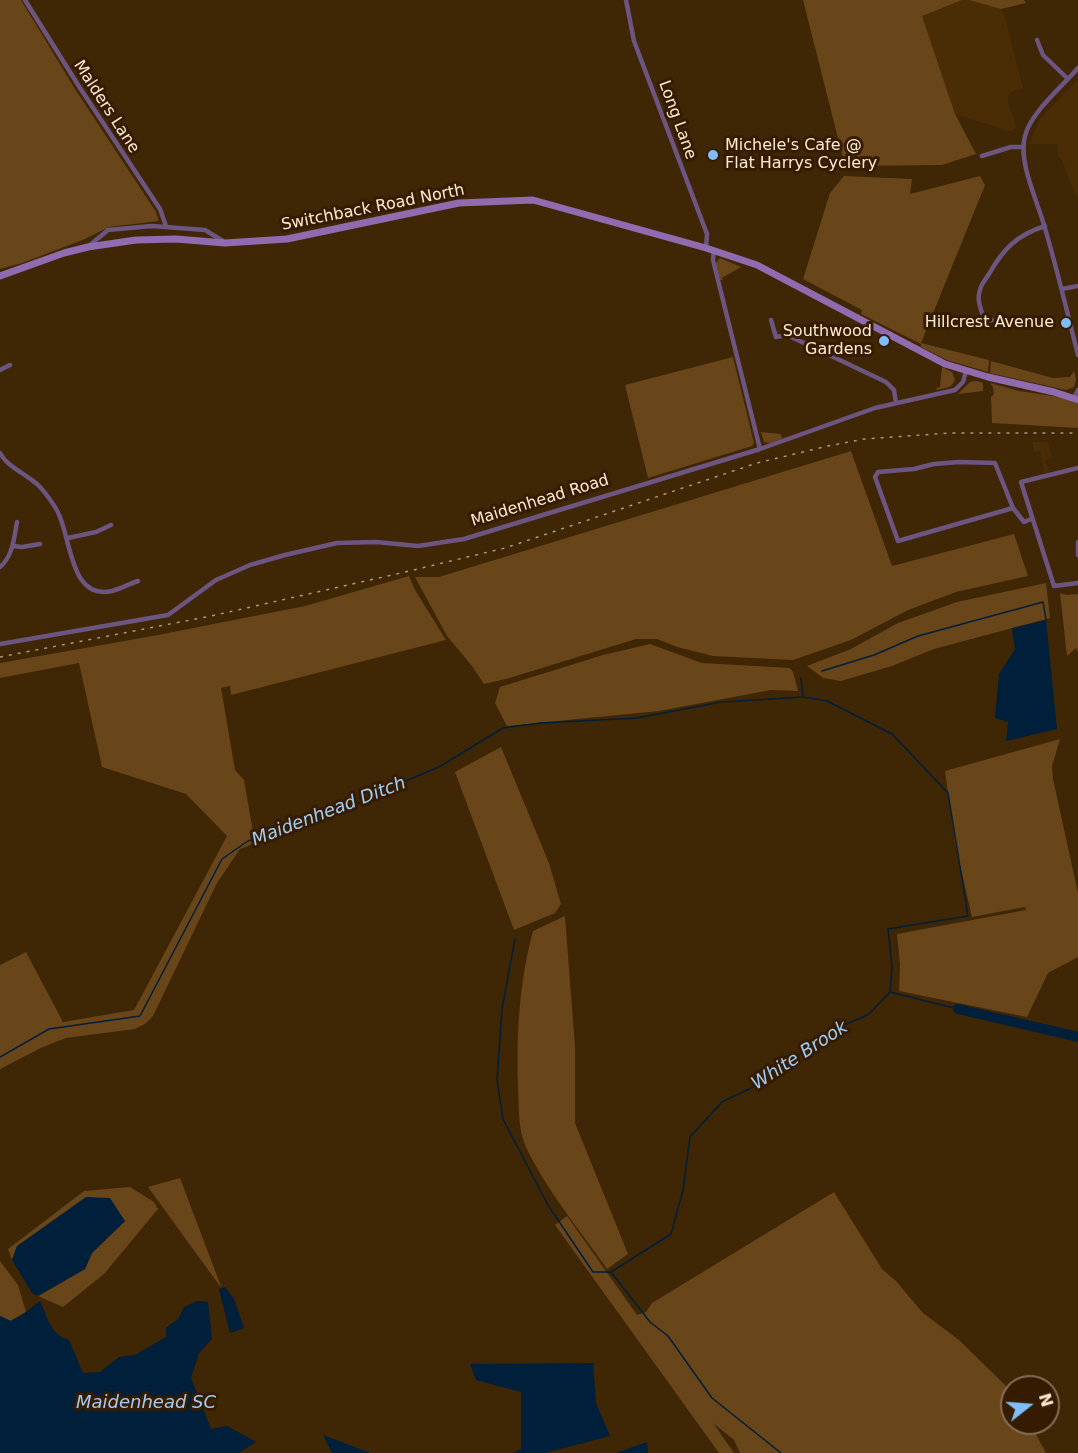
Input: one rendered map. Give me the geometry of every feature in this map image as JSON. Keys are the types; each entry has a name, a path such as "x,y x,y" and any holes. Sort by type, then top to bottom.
{"main road":[{"name":"Switchback Road North","path":"0,276 28,264 88,247 136,240 176,239 225,243 287,239 459,203 533,200 710,249 757,265 916,350 966,371"},
{"path":"966,371 1077,396"}],"street":[{"name":"Malders Lane","path":"25,0 73,78 160,209 166,226"},
{"name":"Long Lane","path":"626,0 634,41 707,234 760,449"},
{"path":"1037,40 1043,55 1068,79"},
{"path":"1078,68 1032,119 1023,147 1025,164 1045,226 1078,355"},
{"path":"982,156 1011,147 1023,147"},
{"path":"88,247 108,230 166,226 205,230 225,243"},
{"path":"985,322 979,301 979,291 1000,254 1026,234 1045,226"},
{"path":"1062,289 1078,286"},
{"path":"771,320 778,346"},
{"path":"977,324 992,320"},
{"path":"776,338 787,335 886,382 894,390 896,403"},
{"path":"0,370 10,365"},
{"name":"Maidenhead Road","path":"0,644 168,615 216,580 250,565 337,543 376,542 418,546 464,539 760,449 865,411 955,390 963,382 966,371"},
{"path":"1,456 38,485 56,507 68,538 76,574 83,584 96,592 111,591 138,581"},
{"path":"1013,508 898,541 875,477 878,472 914,469 934,464 995,463 1013,508 1024,522 1031,519"},
{"path":"1078,468 1021,482 1054,586 1078,583"},
{"path":"0,567 6,562 13,546 17,522"},
{"path":"68,538 96,532 111,525"},
{"path":"1078,542 1078,555"},
{"path":"13,546 22,548 40,544"}],"shaded area":[{"path":"0,0 21,0 75,89 156,212 159,221 109,227 85,239 0,269"},
{"path":"803,0 962,0 922,16 955,114 976,154 942,165 845,166"},
{"path":"962,0 1001,9 1006,21 1023,88 1010,92 1008,98 1017,127 1012,132 955,114 921,15"},
{"path":"969,0 1024,0 1026,3 1001,9"},
{"path":"1078,79 1078,194 1075,195 1058,155 1057,144 1029,144 1039,120"},
{"path":"844,176 912,179 910,194 980,176 985,185 921,343 989,360 988,372 947,360 921,347 921,344 861,314 862,310 803,279 830,193"},
{"path":"720,258 741,267 720,280 716,263"},
{"path":"733,357 754,443 752,446 648,478 625,385"},
{"path":"991,361 1053,378 1070,377 1074,371 1076,379 1074,387 1066,390 990,373"},
{"path":"942,367 952,372 955,380 950,386 937,390 936,388 940,387"},
{"path":"970,382 983,383 983,391 958,394"},
{"path":"990,383 1019,391 1060,397 1078,404 1078,428 992,423 991,397 994,394"},
{"path":"761,432 781,434 782,439 770,443 764,442"},
{"path":"1032,442 1048,442 1052,458 1044,461 1050,471 1044,472 1040,451 1034,452"},
{"path":"851,451 892,566 1014,534 1028,576 956,592 908,610 851,640 793,660 713,656 677,647 657,639 636,639 484,684 447,636 415,577 439,577"},
{"path":"409,576 415,590 446,640 231,695 230,686 221,688 235,770 244,780 255,843 240,849 217,883 153,1016 145,1024 135,1029 66,1038 0,1069 0,965 26,952 63,1022 134,1010 227,836 186,794 102,767 79,663 0,678 0,663 305,606"},
{"path":"1046,583 1050,618 934,649 892,666 841,681 823,678 807,666 851,649 898,623 957,602"},
{"path":"1060,593 1078,594 1078,652 1076,648 1067,656"},
{"path":"650,644 702,663 790,668 798,691 771,690 659,711 507,726 495,703 500,687 603,655"},
{"path":"1060,739 1052,766 1053,779 1078,893 1078,957 1048,973 1027,1017 899,991 900,965 897,934 1026,910 1025,907 972,917 955,843 945,771"},
{"path":"501,747 549,863 561,904 555,913 514,930 455,772"},
{"path":"565,916 575,1046 575,1123 628,1254 607,1269 564,1210 534,1163 523,1140 520,1126 517,1069 518,1029 528,950 533,931"},
{"path":"180,1178 222,1289 148,1187"},
{"path":"130,1187 154,1202 158,1209 104,1274 63,1307 38,1296 85,1269 92,1253 125,1221 17,1246 12,1260 8,1249 84,1191"},
{"path":"834,1192 882,1269 896,1281 923,1313 959,1340 1000,1380 1000,1435 1036,1435 1046,1453 740,1453 734,1440 713,1423 734,1453 719,1453 555,1225 567,1216 637,1315 646,1312 652,1303"},
{"path":"0,1261 18,1285 26,1312 10,1321 0,1316"}],"water":[{"path":"1046,620 1057,729 1006,741 1008,722 995,718 999,674 1015,649 1012,628"},
{"path":"86,1197 110,1198 125,1221 92,1253 85,1269 38,1296 32,1293 12,1260 17,1246"},
{"path":"225,1287 234,1299 244,1328 230,1333 219,1289"},
{"name":"Maidenhead SC","path":"40,1301 54,1330 69,1340 83,1373 100,1372 119,1357 135,1355 166,1337 166,1328 178,1319 184,1307 197,1301 208,1302 212,1339 199,1353 191,1378 211,1429 227,1426 256,1442 239,1453 0,1453 0,1316 11,1321"},
{"path":"593,1363 596,1403 610,1436 545,1453 513,1453 521,1449 521,1392 476,1380 470,1364"},
{"path":"323,1435 370,1453 332,1453"},
{"path":"647,1442 648,1453 616,1453"}],"waterway":[{"path":"822,671 874,655 918,636 1043,602 1046,620"},
{"name":"Maidenhead Ditch","path":"801,678 803,696"},
{"name":"White Brook","path":"0,1057 49,1029 140,1016 222,859 248,841 377,797 403,782 439,767 503,728 541,723 637,718 721,702 803,697 827,701 892,734 948,793 968,916 888,929 892,967 890,992 869,1014 838,1028 751,1088 722,1102 690,1137 683,1190 671,1234 611,1272 650,1322 668,1336 712,1398 781,1453"},
{"path":"515,939 502,1009 497,1080 503,1119 548,1205 593,1272 611,1272"},
{"path":"890,992 958,1009"},
{"path":"958,1009 1078,1037"}],"railway":[{"path":"0,657 211,616 505,548 757,463 828,446 864,439 950,433 1078,433"}],"place":[{"name":"Michele's Cafe @ Flat Harrys Cyclery","path":"713,155"},
{"name":"Hillcrest Avenue","path":"1066,323"},
{"name":"Southwood Gardens","path":"884,341"}]}
